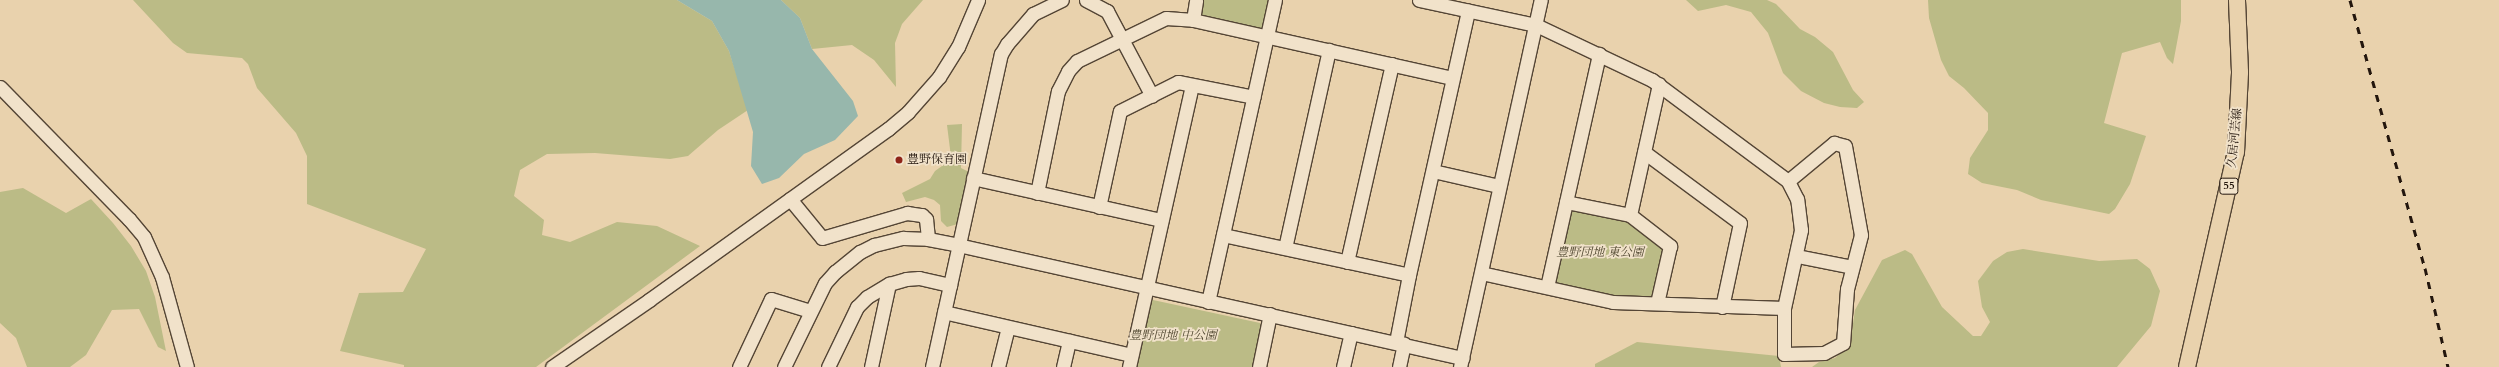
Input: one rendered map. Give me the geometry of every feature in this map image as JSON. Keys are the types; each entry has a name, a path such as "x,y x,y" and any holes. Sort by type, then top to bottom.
{"main road":[{"name":"久居河芸線","path":"2187,367 2236,152 2240,72 2237,0"}],"street":[{"path":"552,367 888,129 918,101 938,77 958,47 978,0"},
{"path":"932,367 1001,54 1007,44 1033,14 1062,0"},
{"path":"1086,0 1107,11 1152,96"},
{"path":"1193,20 1196,0"},
{"path":"1208,302 1275,0"},
{"path":"1419,0 1536,25 1599,54 1660,84 1788,181 1797,199 1801,217 1801,230 1797,256 1784,308 1784,354 1824,353 1843,343 1847,289 1861,235 1844,146 1834,143 1788,181"},
{"path":"784,367 825,283 835,272 860,252 874,245 903,238 928,239 958,245 1208,302 1270,314 1400,343 1461,362 1541,0"},
{"path":"1399,367 1400,343 1409,275 1468,10"},
{"path":"1037,192 1062,81 1077,61 1166,18 1193,20 1452,78"},
{"path":"1285,248 1329,50"},
{"path":"1548,287 1599,54"},
{"path":"1347,262 1392,64"},
{"path":"1099,207 1120,111 1178,82 1192,86 1254,97"},
{"path":"1630,215 1660,84"},
{"path":"944,312 1070,341 1130,361 1192,86"},
{"path":"0,87 129,219 144,237 162,277 186,367"},
{"path":"1644,152 1740,223 1722,307"},
{"path":"1433,171 1499,186"},
{"path":"973,178 1161,220"},
{"path":"790,199 822,238 907,213 922,215 926,219 928,239"},
{"path":"1566,202 1630,215 1670,246 1657,303"},
{"path":"1223,234 1409,275"},
{"path":"1797,256 1852,267"},
{"path":"1481,273 1613,302 1784,308"},
{"path":"828,367 857,308 867,297 889,284 919,278 950,285"},
{"path":"871,367 889,284"},
{"path":"739,367 770,299 810,311"},
{"path":"1258,367 1270,314"},
{"path":"998,367 1008,326"},
{"path":"1343,367 1351,333"},
{"path":"1063,367 1070,341"}],"green space":[{"path":"133,0 677,0 712,21 729,51 748,110 718,130 688,156 670,159 595,153 547,154 520,170 514,196 544,220 542,235 570,242 617,222 657,226 700,246 536,367 404,367 404,365 340,351 359,293 403,292 426,249 307,204 307,156 296,133 257,88 248,64 242,58 187,53 173,43"},
{"path":"781,0 923,0 902,24 895,43 896,87 874,60 852,45 812,49 800,18"},
{"path":"1201,0 1268,0 1262,28 1258,30 1200,17"},
{"path":"1686,0 1767,0 1776,4 1800,29 1815,37 1833,52 1853,90 1864,102 1857,108 1840,107 1824,103 1801,91 1783,73 1768,33 1751,12 1726,5 1698,11"},
{"path":"1928,0 2181,0 2181,21 2173,64 2167,58 2160,42 2122,53 2104,123 2146,136 2130,184 2115,209 2109,214 2041,200 2017,190 1982,183 1968,174 1970,158 1988,130 1988,113 1964,88 1949,76 1941,60 1929,18"},
{"path":"962,124 961,168 969,172 958,224 947,227 941,221 940,205 934,200 925,197 906,202 902,193 930,179 935,171 949,161 951,157 947,125"},
{"path":"23,188 66,213 91,199 113,223 131,246 146,271 155,297 166,351 158,347 139,309 112,310 86,355 70,367 27,367 16,338 0,323 0,192"},
{"name":"豊野団地 東公園","path":"1574,208 1628,220 1664,249 1651,298 1618,296 1555,284 1553,279 1569,212"},
{"path":"2023,249 2099,261 2137,259 2150,269 2160,291 2151,326 2117,367 1812,367 1819,362 1835,358 1850,344 1855,310 1882,260 1905,250 1912,254 1942,307 1973,336 1981,336 1990,322 1982,307 1978,281 1993,261 2007,252"},
{"name":"豊野団地 中公園","path":"1153,300 1260,323 1262,328 1254,367 1133,367 1149,302"},
{"path":"1637,342 1779,356 1781,367 1595,367 1595,364"}],"water":[{"path":"677,0 781,0 800,18 812,49 853,101 858,116 835,140 804,154 779,178 762,184 751,166 753,132 729,51 712,21"}],"railway":[{"path":"2350,0 2425,268 2448,367"}],"place":[{"name":"豊野保育園","path":"899,160"}]}
